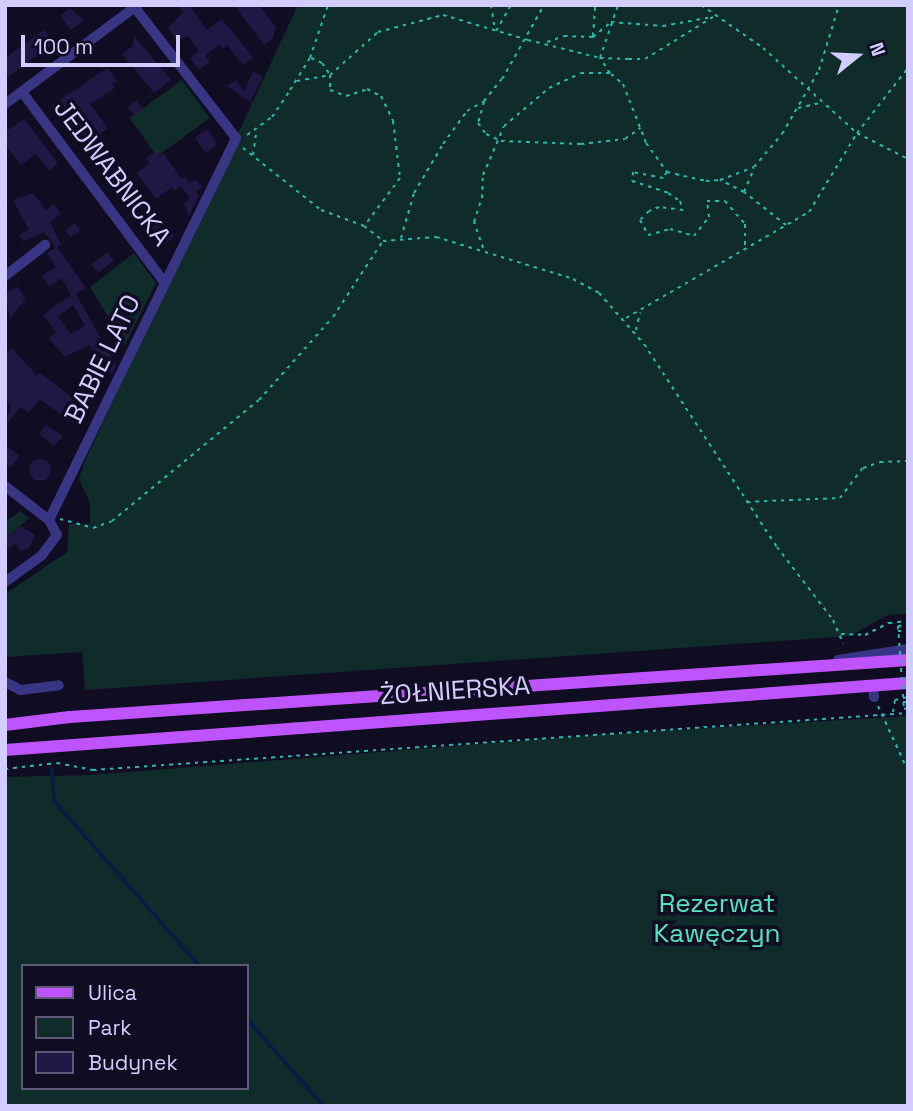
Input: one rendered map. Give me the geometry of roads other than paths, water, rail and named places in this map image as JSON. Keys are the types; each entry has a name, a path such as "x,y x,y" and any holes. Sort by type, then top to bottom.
{"main road":[{"name":"ŻOŁNIERSKA","path":"5,725 70,717 908,660"},
{"name":"ŻOŁNIERSKA","path":"5,750 874,691 908,683"}],"street":[{"path":"5,104 136,6"},
{"name":"BABIE LATO","path":"5,582 40,556 56,538 49,520 236,138 136,6"},
{"name":"JEDWABNICKA","path":"22,92 165,283"},
{"path":"5,276 46,245"},
{"path":"5,486 49,520"},
{"path":"785,669 908,649"},
{"path":"5,682 21,690 59,685"}],"waterway":[{"path":"52,769 55,802 198,964"},
{"path":"248,1020 324,1106"}],"park label":[{"name":"Rezerwat Kawęczyn","path":"717,919"}]}
